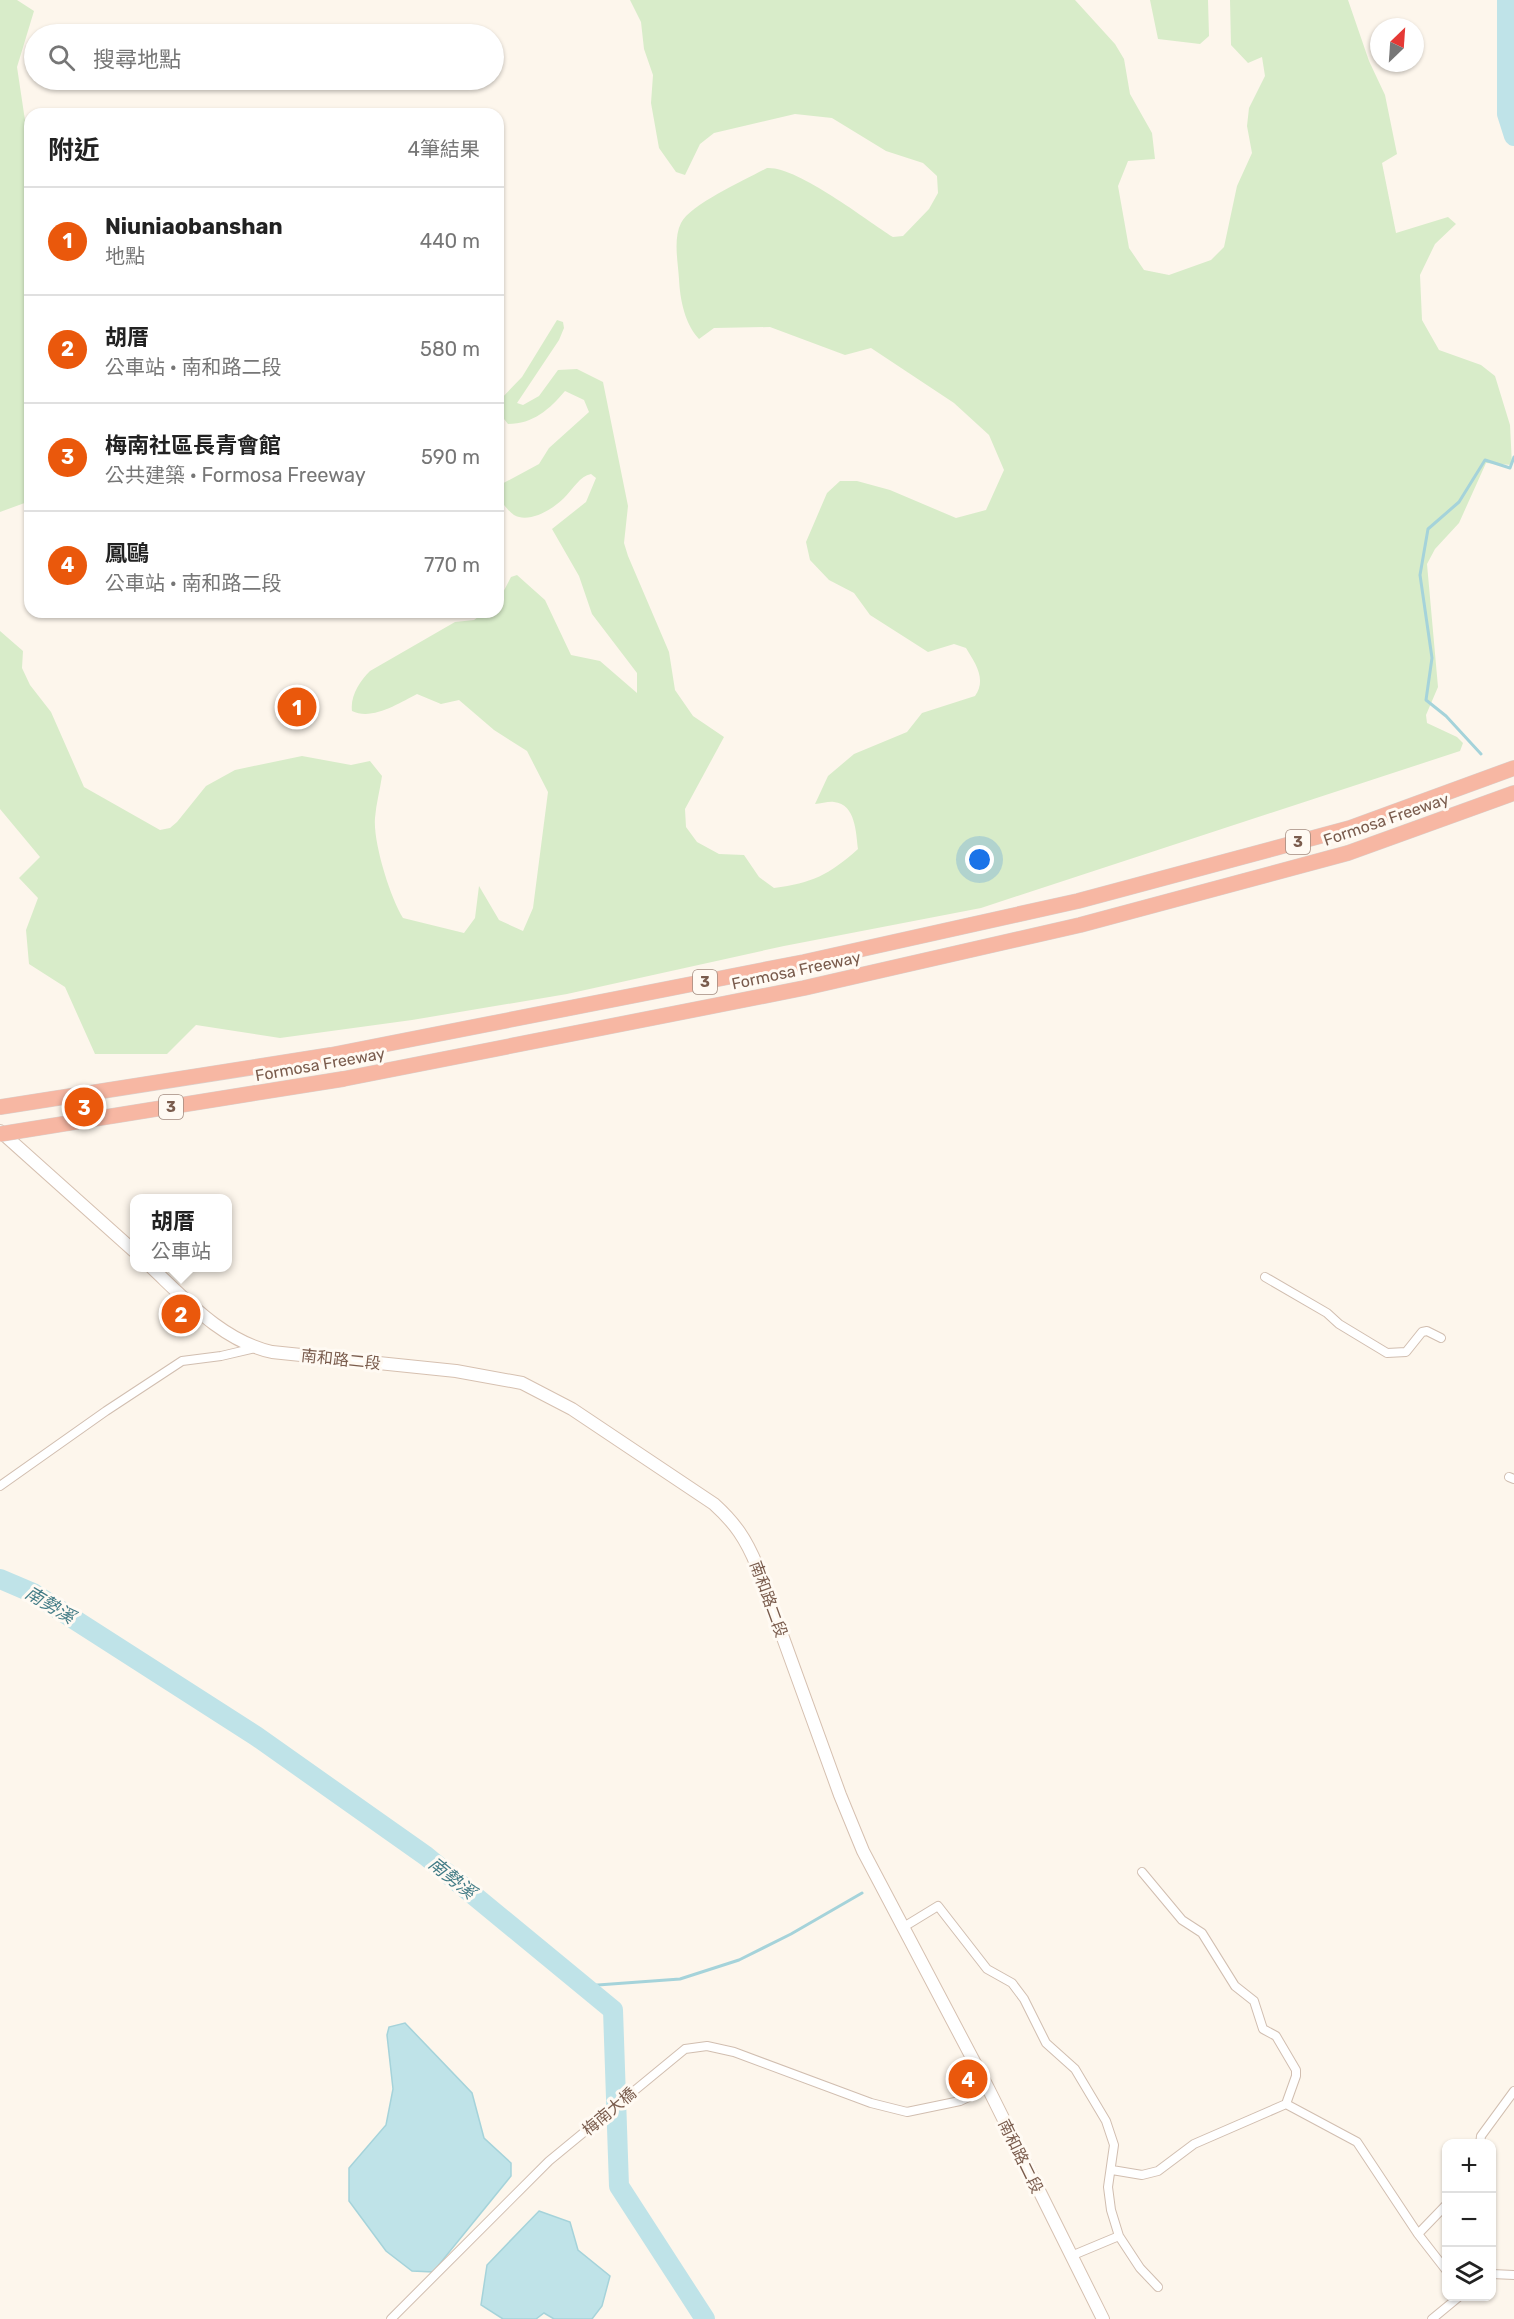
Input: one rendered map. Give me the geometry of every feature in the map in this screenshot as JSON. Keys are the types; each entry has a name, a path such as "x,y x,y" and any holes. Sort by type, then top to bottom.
{"highway":[{"name":"Formosa Freeway","path":"0,1107 331,1055 804,962 1078,901 1350,828 1514,768"},
{"name":"Formosa Freeway","path":"0,1132 343,1079 804,988 1080,925 1348,853 1514,793"}],"main road":[{"path":"0,1132 130,1247"},
{"name":"南和路二段","path":"156,1272 202,1315 240,1341 255,1348 272,1352 456,1371 522,1383 572,1409 714,1504 732,1521 748,1545 840,1795 863,1851 988,2088 1103,2319"}],"street":[{"path":"1265,1277 1387,1353 1406,1352 1422,1332 1427,1331 1441,1338"},
{"path":"0,1486 183,1361 221,1356 255,1348"},
{"path":"1112,2170 1142,2175 1158,2171 1194,2144 1286,2104 1296,2076 1296,2070 1276,2036 1263,2029 1254,2001 1235,1986 1202,1934 1182,1920 1142,1872"},
{"path":"902,1928 938,1906 987,1969 1012,1983 1024,1999 1046,2043 1075,2069 1106,2121 1114,2145 1108,2187 1111,2211 1119,2236 1140,2268 1158,2287"},
{"name":"梅南大橋","path":"391,2319 549,2161 685,2049 707,2046 734,2052 871,2103 907,2112 960,2101 988,2088"},
{"path":"1481,2139 1514,2091"},
{"path":"1286,2104 1357,2142 1418,2234 1442,2266"},
{"path":"1418,2234 1442,2209"},
{"path":"1071,2256 1119,2236"},
{"path":"1496,2274 1514,2275"},
{"path":"1432,2319 1454,2301"}],"green space":[{"path":"0,0 17,0 34,11 30,24 24,24 24,44 17,67 24,114 24,503 0,512"},
{"path":"630,0 1075,0 1115,44 1124,59 1130,94 1152,133 1155,159 1128,161 1118,186 1129,248 1144,270 1169,275 1211,260 1224,247 1237,186 1252,153 1247,126 1249,108 1265,76 1262,57 1248,63 1231,45 1230,0 1348,0 1370,63 1370,72 1374,72 1385,95 1397,154 1382,163 1396,233 1448,217 1456,224 1435,244 1420,275 1422,320 1439,350 1481,365 1495,376 1510,425 1512,465 1486,463 1459,523 1435,549 1427,564 1438,687 1426,715 1427,723 1457,737 1463,743 1460,751 981,908 784,946 567,994 412,1020 280,1038 196,1025 167,1054 95,1054 65,987 29,964 26,930 38,898 19,878 40,857 0,809 0,631 23,651 22,668 30,685 51,712 84,787 160,830 170,828 177,822 206,786 235,770 302,756 351,765 370,761 382,776 375,818 377,841 383,869 403,918 464,933 475,918 479,886 499,920 523,931 533,908 548,792 527,751 494,730 459,700 441,704 417,694 385,710 368,714 352,711 352,705 356,689 370,671 455,622 477,618 504,618 504,590 511,577 517,575 545,600 571,655 600,661 637,693 637,673 592,614 579,576 552,529 586,502 596,478 591,474 583,477 559,502 547,511 534,516 527,518 514,515 504,505 504,483 539,464 549,448 589,412 584,400 565,391 553,404 533,418 508,424 504,419 504,396 522,377 557,320 563,322 564,328 559,340 517,403 523,405 539,396 558,370 577,369 603,382 628,506 624,543 628,556 669,652 675,690 693,716 724,737 685,809 686,827 697,842 719,854 744,855 759,877 774,888 810,880 829,871 858,849 854,821 847,808 834,802 815,804 828,776 854,754 907,732 922,713 975,696 980,677 966,648 954,644 928,652 870,615 854,593 829,580 810,560 806,542 827,493 840,481 857,481 890,490 956,518 986,510 1004,470 989,435 954,403 871,348 845,355 770,327 714,328 699,339 684,311 677,258 679,229 687,216 707,200 767,168 780,170 813,184 893,237 903,236 929,209 938,193 937,176 923,163 886,151 832,118 795,114 714,133 700,144 685,175 676,172 659,148 651,103 653,75 644,49 641,22"},
{"path":"1150,0 1208,0 1209,36 1200,44 1158,39"}],"water":[{"path":"405,2023 472,2093 484,2138 511,2163 511,2176 433,2272 412,2271 386,2251 349,2201 349,2168 386,2125 393,2089 387,2035 389,2027"},
{"path":"539,2211 570,2222 578,2250 610,2276 602,2306 592,2319 554,2319 544,2313 536,2319 503,2319 481,2305 487,2265"}],"waterway":[{"path":"1507,0 1507,114 1514,136"},
{"path":"1481,754 1446,716 1426,700 1432,658 1420,575 1428,529 1459,502 1485,460 1510,468 1514,457"},
{"name":"南勢溪","path":"0,1579 33,1593 256,1736 426,1856 613,2010 619,2186 705,2319"},
{"path":"584,1986 680,1979 739,1960 791,1934 862,1893"}],"place":[{"name":"Niuniaobanshan","path":"297,707"},
{"name":"梅南社區長青會館","path":"84,1107"},
{"name":"胡厝","path":"181,1314"},
{"name":"鳳鷗","path":"968,2079"}]}
